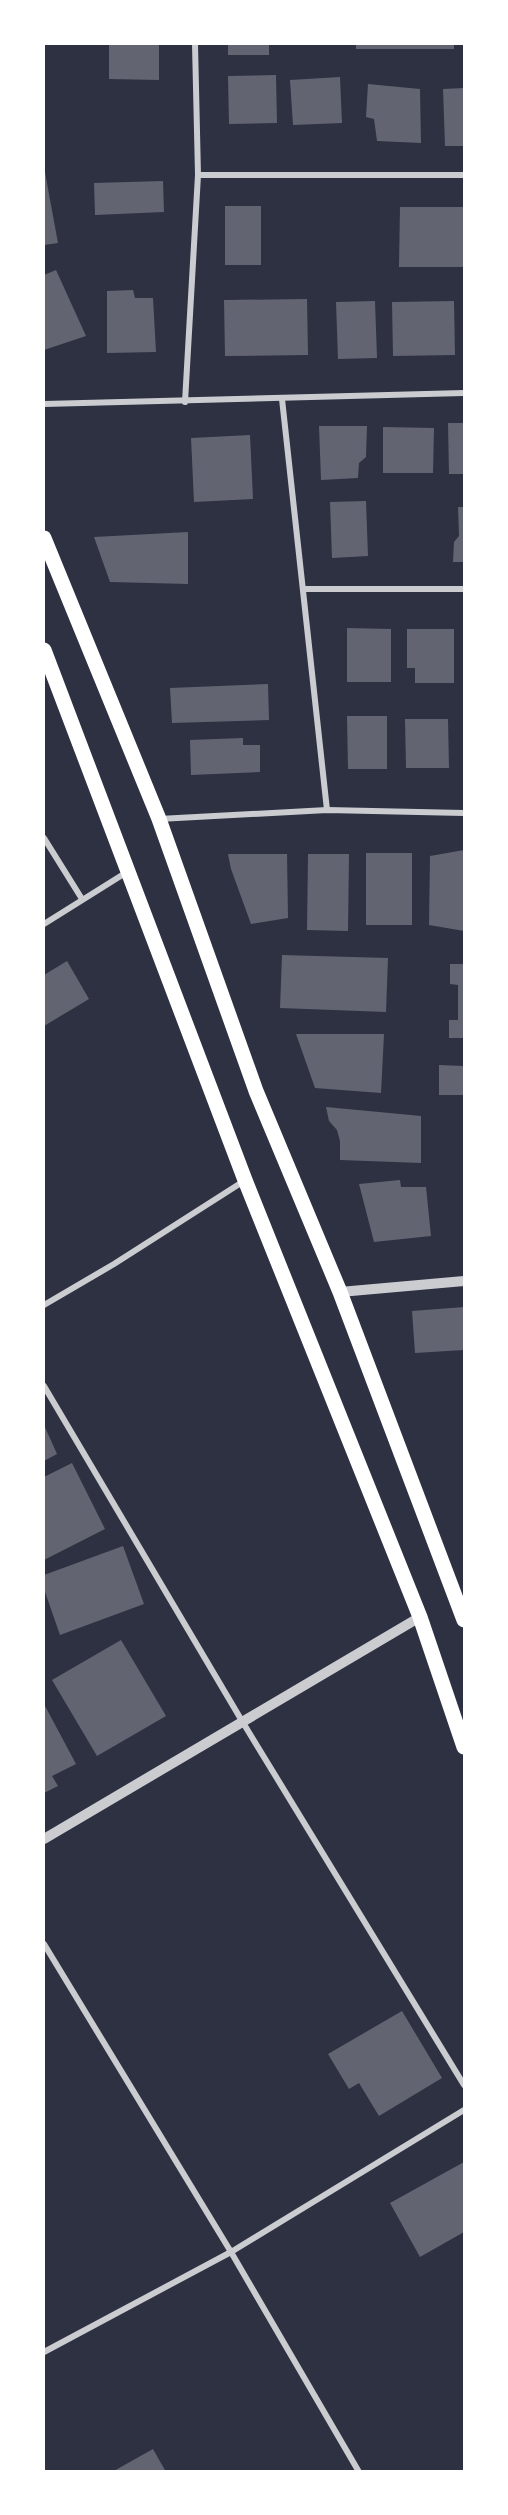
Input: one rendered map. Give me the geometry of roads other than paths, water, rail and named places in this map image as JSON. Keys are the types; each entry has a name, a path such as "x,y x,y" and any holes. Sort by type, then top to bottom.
{"main road":[{"path":"44,538 50,565 159,819 256,1091 340,1292 463,1611"},
{"path":"44,650 245,1180 420,1617 465,1747"}],"street":[{"path":"185,402 198,175 195,44"},
{"path":"198,175 465,175"},
{"path":"44,404 465,393"},
{"path":"282,399 327,810"},
{"path":"304,589 465,589"},
{"path":"159,819 327,810 465,813"},
{"path":"44,838 82,899"},
{"path":"44,924 129,871"},
{"path":"44,1305 114,1264 245,1180"},
{"path":"340,1292 465,1281"},
{"path":"44,1386 242,1721 465,2085"},
{"path":"44,1839 420,1617"},
{"path":"44,1944 231,2252 359,2472"},
{"path":"44,2352 231,2252 465,2110"}]}
